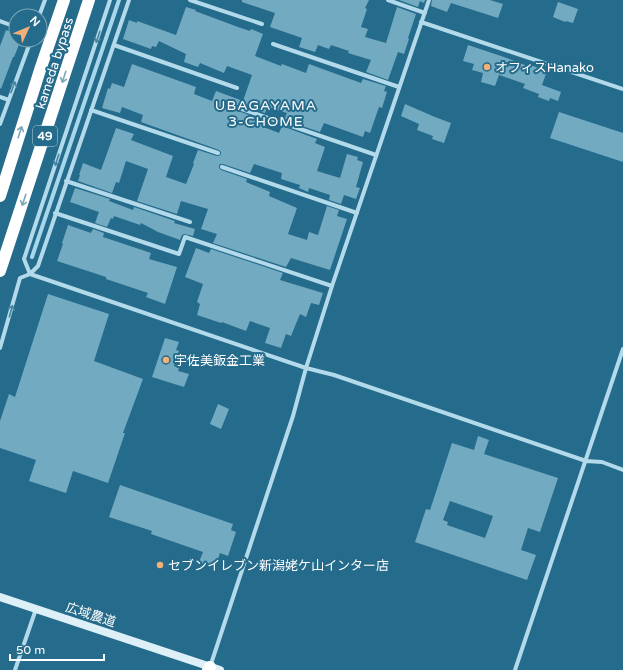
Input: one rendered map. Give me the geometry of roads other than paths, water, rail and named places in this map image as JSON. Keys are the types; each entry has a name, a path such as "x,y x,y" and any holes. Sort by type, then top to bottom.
{"highway":[{"name":"kameda bypass","path":"0,196 64,0"},
{"name":"kameda bypass","path":"0,271 89,0"},
{"path":"0,186 10,165"}],"street":[{"path":"110,0 24,259 30,274 586,461 602,462 623,470"},
{"path":"0,348 20,278 30,274 38,266 129,0"},
{"path":"190,0 262,24"},
{"path":"388,0 425,13"},
{"path":"212,669 293,416 306,368 332,286 429,0"},
{"path":"421,22 623,89"},
{"path":"272,44 399,87"},
{"path":"114,45 237,88"},
{"path":"0,124 28,48"},
{"path":"0,97 8,100"},
{"path":"239,108 376,155"},
{"path":"91,110 218,153"},
{"path":"222,167 356,213"},
{"path":"66,181 190,222"},
{"path":"56,213 178,254 185,237 332,286"},
{"path":"515,670 623,349"},
{"name":"広域農道","path":"0,597 212,669"},
{"path":"15,670 36,609"}],"waterway":[{"path":"32,257 119,0"}],"place":[{"name":"オフィスHanako","path":"487,67"},
{"name":"宇佐美鈑金工業","path":"166,360"},
{"name":"セブンイレブン新潟姥ケ山インター店","path":"160,565"}],"district":[{"name":"UBAGAYAMA 3-CHOME","path":"266,114"}]}
